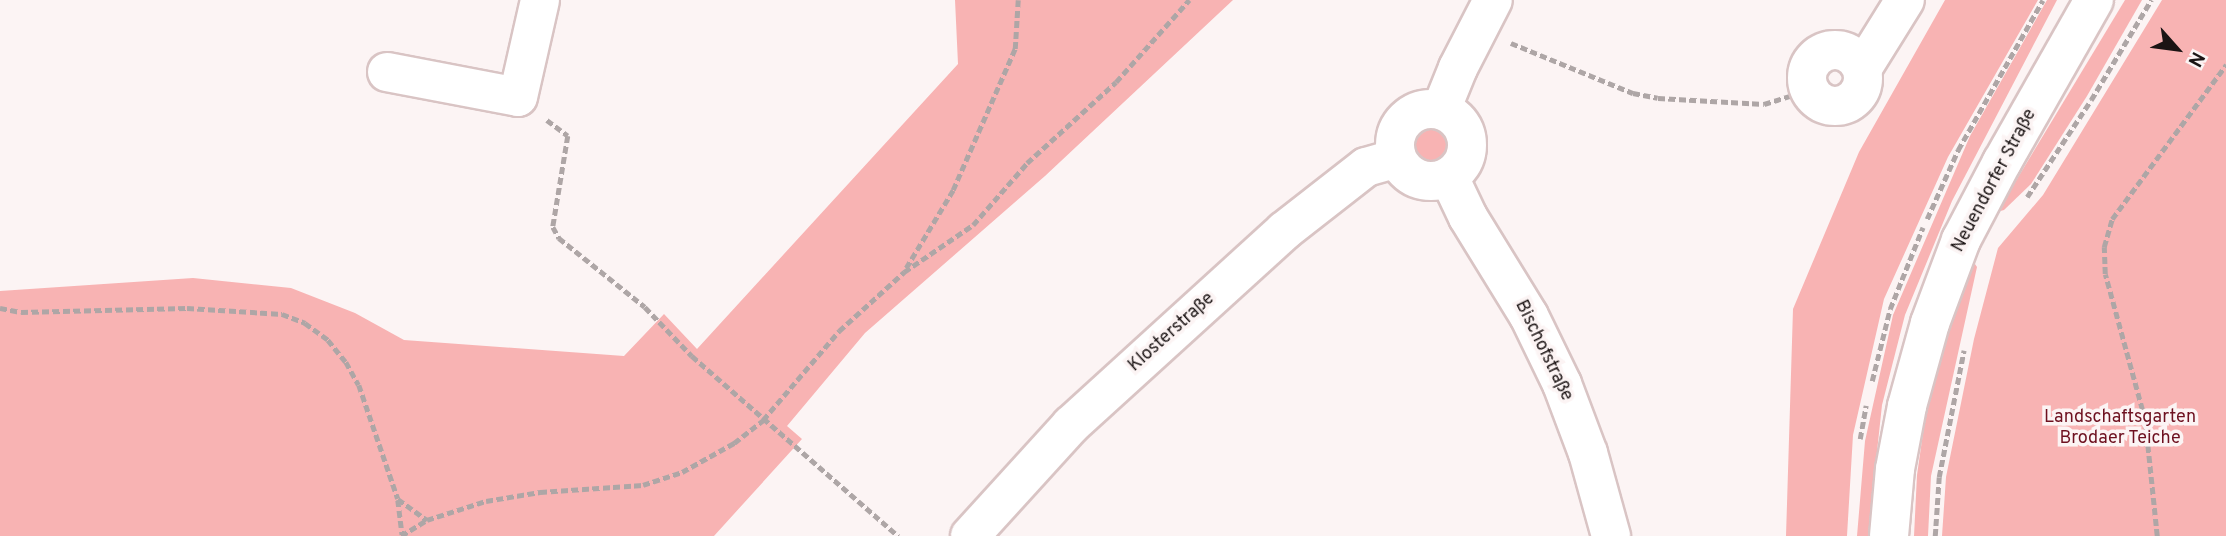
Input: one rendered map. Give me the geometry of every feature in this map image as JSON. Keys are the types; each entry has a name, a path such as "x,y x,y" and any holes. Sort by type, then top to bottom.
{"street":[{"path":"387,72 518,97 540,0"},
{"path":"1809,90 1823,104 1834,107 1849,103 1860,93 1862,69 1905,0"},
{"name":"Neuendorfer Straße","path":"1889,536 1895,469 1907,406 1930,323 1961,240 2001,162 2094,0"},
{"path":"1441,110 1486,15"},
{"path":"1428,109 1441,110 1460,123 1468,146 1458,170 1438,182 1413,177 1397,158 1395,142 1405,120 1428,109"},
{"name":"Klosterstraße","path":"970,536 1071,425 1284,231 1366,167 1397,158"},
{"name":"Bischofstraße","path":"1449,177 1468,217 1528,316 1562,384 1588,453 1611,536"}],"path":[{"path":"904,272 953,190 1015,49 1018,0"},
{"path":"0,308 21,312 187,308 282,314 305,323 328,340 359,385 398,499 401,536 427,520 486,501 540,492 643,485 682,472 734,443 763,420 839,331 904,272 973,225 1027,163 1116,82 1189,0"},
{"path":"2020,205 2035,188 2151,0"},
{"path":"1486,15 1633,93 1658,98 1765,104 1809,90"},
{"path":"2157,536 2145,419 2105,274 2104,247 2112,219 2226,65"},
{"path":"518,97 568,136 553,227 559,239 645,307 692,356 898,536"},
{"path":"1935,536 1939,477 1967,337"},
{"path":"398,499 427,520"}],"green space":[{"path":"955,0 1233,0 1045,176 865,333 787,426 802,439 714,536 0,536 0,291 193,278 291,288 355,313 404,340 624,356 664,314 697,349 958,64"},
{"path":"1945,0 2038,0 1948,157 1884,299 1853,435 1847,536 1786,536 1793,309 1859,152"},
{"path":"2047,0 2057,0 1952,201 1905,315 1882,405 1868,536 1857,536 1865,441 1893,315 1970,136"},
{"path":"2125,0 2142,0 2087,96 2031,184 2004,210 1997,212"},
{"name":"Landschaftsgarten Brodaer Teiche","path":"2162,0 2226,0 2226,536 1942,536 1946,477 1974,339 1998,248 2043,195"},
{"path":"1431,123 1440,124 1447,129 1452,136 1452,154 1447,161 1440,166 1431,167 1422,166 1415,161 1410,154 1409,145 1410,136 1415,129 1422,124"},
{"path":"1973,261 1977,267 1931,476 1928,536 1914,536 1917,475 1926,412 1949,329"}]}
